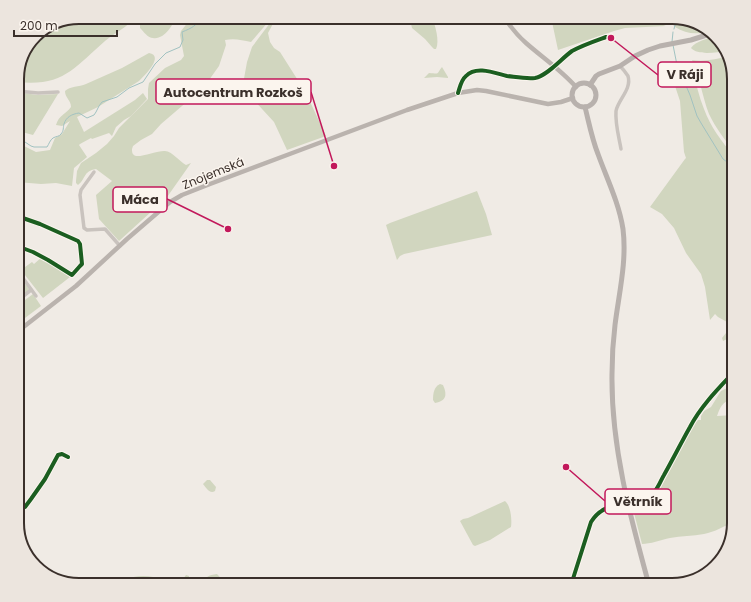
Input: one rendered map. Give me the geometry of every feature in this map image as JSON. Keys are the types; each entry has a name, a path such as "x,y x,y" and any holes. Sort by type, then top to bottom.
{"main road":[{"path":"509,24 527,44 565,75 576,87"},
{"path":"590,85 599,74 620,66 635,56 652,48 705,36"},
{"path":"583,83 590,85 595,90 596,98 592,104 585,107 578,106 574,102 572,93 576,87 583,83"},
{"name":"Znojemská","path":"24,327 76,286 170,202 186,194 407,110 458,93 477,90 486,91 548,104 573,98"},
{"path":"585,107 598,154 615,199 623,229 623,272 612,356 613,420 616,446 626,498 647,578"}],"street":[{"path":"458,93 460,84 465,76 476,71 529,78 538,77 546,73 572,51 588,43 606,37"},
{"path":"620,66 628,76 629,82 616,110 616,123 621,149"},
{"path":"24,91 38,93 58,92"},
{"path":"94,172 80,191 84,228 86,230 105,229 120,246"},
{"path":"24,218 78,241 80,244 82,261 80,266 72,275 70,275 48,260 24,249"},
{"path":"24,280 36,296"},
{"path":"24,296 31,290"},
{"path":"574,578 591,522 602,510 608,507 634,501 655,491 694,420 710,398 727,380"},
{"path":"24,508 45,479 56,456 60,454 68,458"}],"green space":[{"path":"128,24 105,41 67,74 46,82 24,82 28,58 40,40 49,33 58,28 69,25"},
{"path":"140,24 173,24 161,37 157,38 151,38 140,28"},
{"path":"187,24 266,24 251,42 235,39 225,40 226,45 219,66 202,90 161,124 152,134 133,146 132,153 136,156 168,151 186,165 191,163 165,200 119,241 99,219 96,195 112,181 96,169 87,173 78,185 76,183 77,171 81,163 107,144 119,128 148,99 149,83 165,68 181,60 184,56 180,35 181,31"},
{"path":"269,24 273,24 268,33 270,42 274,48 280,52 306,93 326,136 287,150 274,122 242,87 247,62 252,47"},
{"path":"411,24 434,24 437,37 436,49 434,49 412,28"},
{"path":"552,24 661,24 666,26 625,28 558,50"},
{"path":"674,24 679,24 701,33 687,32 675,27"},
{"path":"708,38 720,52 703,53 691,48 699,42"},
{"path":"149,53 155,58 149,71 139,81 98,107 77,117 84,132 135,100 143,93 147,99 131,116 116,127 112,136 109,133 92,139 91,138 79,145 87,157 74,168 72,186 56,183 24,183 24,146 36,152 50,150 55,138 62,134 70,121 62,126 56,125 60,117 71,107 65,91 69,88 86,84 122,68"},
{"path":"723,57 726,69 727,142 717,129 709,114 692,60 697,61"},
{"path":"442,67 448,78 424,78 429,73 438,73"},
{"path":"693,70 702,104 710,122 727,147 727,322 715,314 710,320 705,287 701,274 686,253 674,228 662,214 650,207 686,158 684,152 680,101 673,80 678,73"},
{"path":"24,93 37,95 58,94 33,135 24,133"},
{"path":"477,191 492,235 404,254 397,260 386,225"},
{"path":"42,257 70,277 43,298 24,274 24,268 32,262 34,264"},
{"path":"24,282 29,289 24,295"},
{"path":"33,294 41,306 24,319 24,301"},
{"path":"727,332 727,339 723,341 722,338"},
{"path":"440,384 443,385 445,397 442,401 435,403 433,400 435,389"},
{"path":"727,388 727,402 720,408 717,416 727,415 727,525 700,535 670,538 642,544 632,505 652,498 659,491 694,424 698,420 701,420 701,416 704,411 711,407 721,391"},
{"path":"207,480 210,480 216,487 215,491 210,491 203,484"},
{"path":"505,501 510,510 511,527 490,540 475,546 473,545 460,521"},
{"path":"217,574 220,578 206,578"},
{"path":"186,575 189,576 189,578 184,578"},
{"path":"138,576 156,578 131,578"}],"waterway":[{"path":"24,142 34,147 47,147 54,137 59,136 62,133 66,119 70,116 79,113 87,118 94,115 102,102 117,97 129,88 143,82 155,64 166,53 180,47 183,40 182,32 197,24"},
{"path":"674,29 676,24"},
{"path":"672,42 673,32"},
{"path":"673,45 677,65 697,116 723,159 727,162"}],"cycle path":[{"path":"458,93 466,76 475,71 480,70 525,78 540,77 572,51 606,37"},
{"path":"24,218 78,241 80,244 82,264 72,275 48,260 24,249"},
{"path":"573,578 591,522 595,516 606,508 639,499 655,491 699,412 727,380"},
{"path":"24,508 45,479 58,455 62,454 68,457"}],"place":[{"name":"V Ráji","path":"611,38"},
{"name":"Autocentrum Rozkoš","path":"334,166"},
{"name":"Máca","path":"228,229"},
{"name":"Větrník","path":"566,467"}]}
